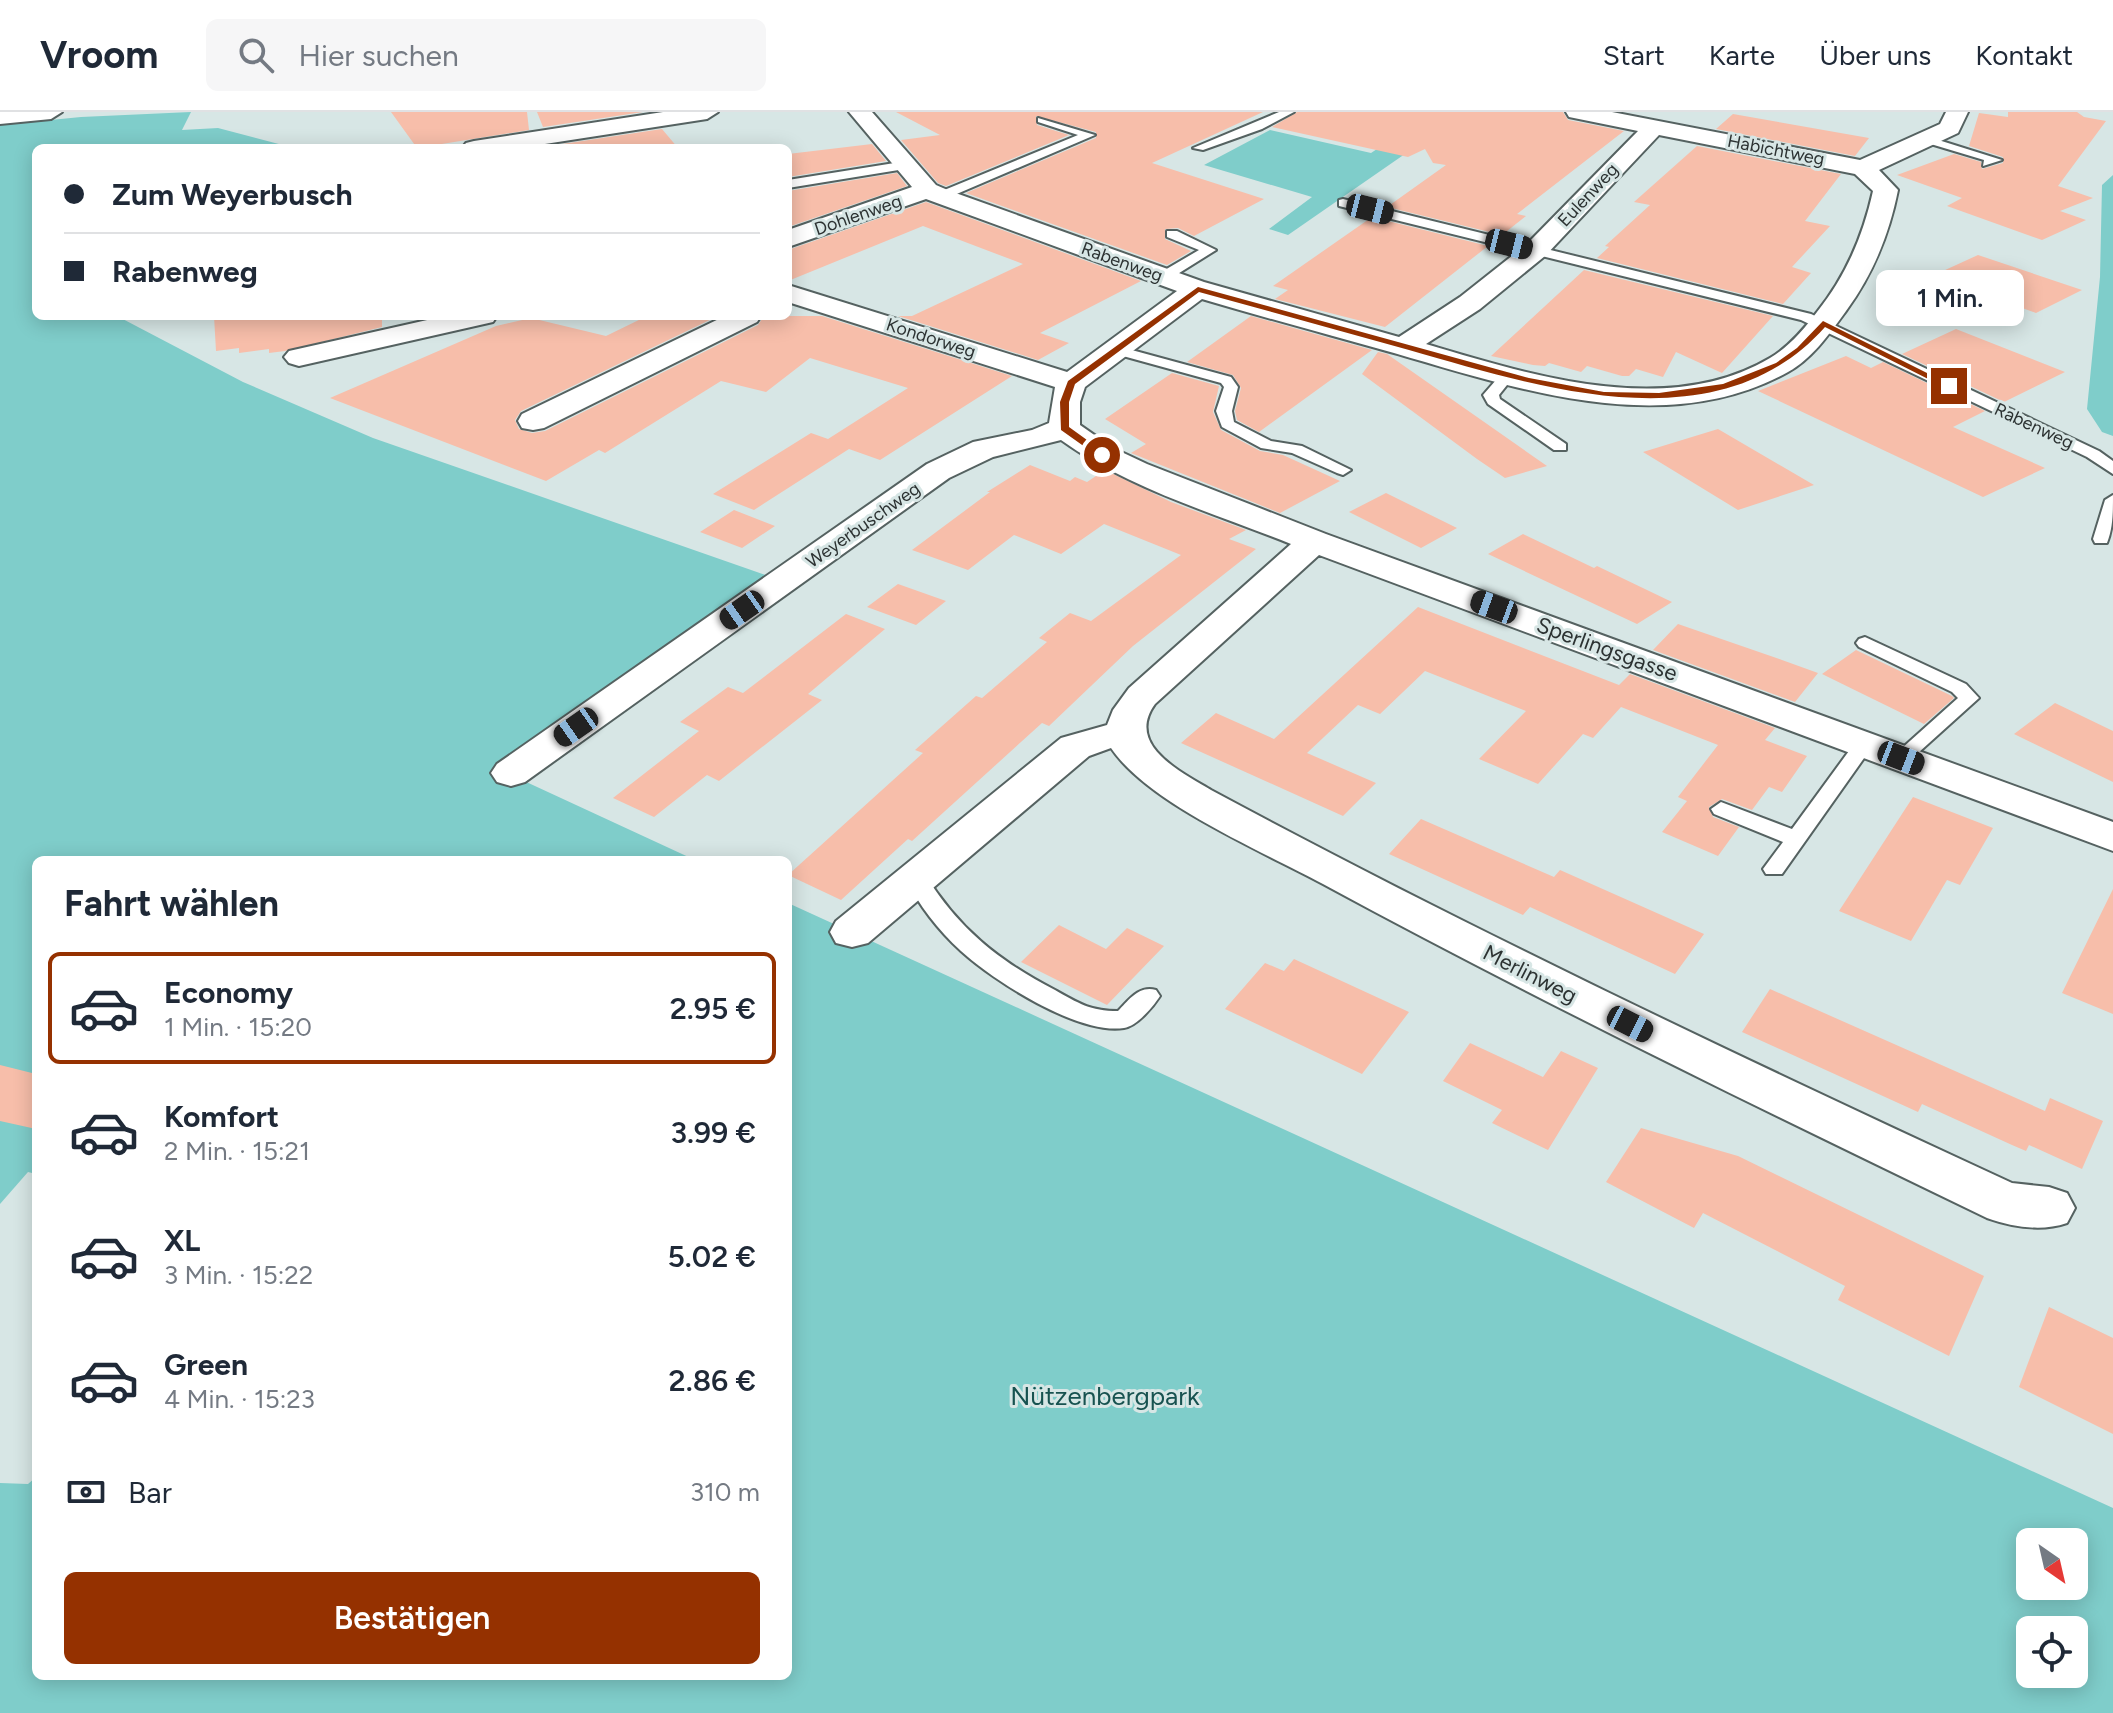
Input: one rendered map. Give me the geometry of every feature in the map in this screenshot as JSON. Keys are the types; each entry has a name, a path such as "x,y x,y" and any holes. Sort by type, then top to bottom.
{"street":[{"path":"0,117 51,112"},
{"path":"500,144 707,112"},
{"path":"860,112 934,193"},
{"name":"Habichtweg","path":"1577,112 1863,168"},
{"path":"1863,168 1920,148 1950,128 1957,112"},
{"name":"Eulenweg","path":"1404,346 1470,303 1536,250 1654,127"},
{"name":"Rabenweg","path":"934,193 1198,289 1508,375 1604,395 1659,396 1709,390 1748,379 1779,365 1800,350 1857,279 1880,218 1886,190 1863,168"},
{"name":"Dohlenweg","path":"792,238 934,193"},
{"path":"1064,428 1065,402 1071,383 1198,289"},
{"name":"Kondorweg","path":"792,295 1071,383"},
{"path":"299,357 465,320"},
{"path":"533,421 739,320"},
{"name":"Sperlingsgasse","path":"1064,428 1102,455 1136,471 1314,541 2113,837"},
{"name":"Weyerbuschweg","path":"511,773 938,471 984,449 1040,438 1064,428"},
{"path":"852,932 1075,747 1125,733 1127,714 1142,696 1314,541"},
{"name":"Merlinweg","path":"1125,733 1134,752 1173,785 1464,941 1712,1066 2005,1203 2049,1208"}],"lane":[{"path":"1199,148 1258,127 1288,112"},
{"path":"934,193 1089,135 1042,120"},
{"path":"1920,148 1996,160 1987,163"},
{"path":"792,183 907,165"},
{"path":"1343,203 1823,324"},
{"path":"1163,277 1209,250 1172,234"},
{"name":"Rabenweg","path":"1823,324 2093,454 2113,469"},
{"path":"1117,350 1226,380 1231,387 1224,411 1227,424 1267,445 1296,449 1343,470"},
{"path":"1508,375 1494,389 1491,395 1493,401 1560,447"},
{"path":"2101,539 2113,500"},
{"path":"1865,643 1959,688 1969,698 1901,758"},
{"path":"1774,869 1864,744"},
{"path":"1721,809 1796,839"},
{"path":"916,878 928,901 968,945 1008,976 1062,1005 1090,1019 1123,1020 1148,996"}],"green space":[{"path":"191,112 182,130 218,128 279,144 32,144 32,320 125,320 243,382 373,438 777,579 509,774 686,856 32,856 32,1173 28,1172 0,1204 0,125 81,117"},
{"path":"1270,130 1371,153 1389,141 1415,147 1288,235 1269,229 1312,197 1204,165"},
{"path":"2113,175 2113,436 2102,432 2087,409 2100,277 2102,185"},
{"name":"Nützenbergpark","path":"792,905 2113,1508 2113,1713 0,1713 0,1483 28,1484 32,1480 32,1680 792,1680"}],"building":[{"path":"391,112 527,112 529,130 442,144 414,144"},
{"path":"537,112 643,112 543,127"},
{"path":"896,112 1263,112 1152,163 1264,199 1194,236 1178,228 1165,229 1165,239 1191,251 1167,265 966,193 1096,138 1096,132 1036,116 1037,125 1069,135 946,186 938,183 901,140 940,135"},
{"path":"1297,112 1563,112 1568,120 1624,131 1517,214 1526,216 1502,235 1387,207 1446,165 1433,163 1425,149 1408,157 1272,127"},
{"path":"2008,112 2077,112 2084,117 2106,121 2058,186 2093,198 2060,211 2086,220 2042,240 1947,206 1962,198 1897,175 1954,154 1981,162 1982,169 2003,163 2003,157 1969,146 1979,113 2008,117"},
{"path":"1733,114 1869,138 1855,156 1716,129"},
{"path":"662,129 675,144 574,144 562,144"},
{"path":"872,144 886,161 792,176 792,154"},
{"path":"1697,146 1841,174 1805,221 1830,226 1792,267 1811,273 1783,304 1597,258 1609,247 1605,246 1650,205 1634,202"},
{"path":"897,173 907,186 792,226 792,190"},
{"path":"926,202 1141,281 1040,333 1069,343 1038,360 898,316 912,316 1023,264 923,226 792,279 792,249"},
{"path":"1372,217 1488,246 1385,327 1275,299 1288,290 1273,286"},
{"path":"1978,255 2082,290 2036,313 1932,276"},
{"path":"1584,270 1773,316 1722,373 1676,352 1663,377 1636,369 1629,376 1622,376 1587,366 1581,372 1549,363 1545,366 1533,365 1491,356"},
{"path":"792,316 822,316 1012,376 880,460 849,449 754,510 713,494 811,433 828,439 908,388 810,358 766,392 721,381 605,453 599,450 546,481 330,398 496,326 522,320 539,320 606,336 639,320 710,320 521,411 515,420 519,429 532,433 545,431 758,325 761,320 792,320"},
{"path":"1251,316 1372,350 1259,432 1237,420 1235,411 1241,388 1233,375 1187,362"},
{"path":"214,320 382,320 382,327 285,351 269,353 269,349 239,353 239,348 216,351"},
{"path":"1956,329 2065,372 2004,402 1902,354"},
{"path":"1378,352 1387,354 1547,466 1505,478 1362,374"},
{"path":"1846,356 1871,368 1883,362 1985,411 1953,427 2045,468 1983,497 1758,391"},
{"path":"1172,373 1219,386 1213,412 1221,430 1260,451 1283,455 1340,481 1280,513 1131,453 1146,444 1105,419"},
{"path":"1718,429 1814,485 1738,510 1643,452"},
{"path":"1030,465 1070,481 1075,477 1087,482 1105,470 1171,502 1246,530 1229,539 1256,549 1133,646 1049,726 1042,723 912,841 908,839 841,900 792,877 792,871 923,753 915,750 976,696 982,698 1047,642 1039,638 1070,613 1091,621 1181,555 1104,524 1061,554 1014,535 968,570 912,550 990,492 987,492"},
{"path":"1386,493 1457,528 1421,548 1349,512"},
{"path":"734,510 775,526 742,548 700,532"},
{"path":"1523,534 1672,602 1637,624 1488,554"},
{"path":"898,584 946,601 916,625 867,607"},
{"path":"1418,607 1619,685 1630,674 1775,728 1765,740 1807,756 1782,792 1769,787 1752,810 1722,799 1709,807 1713,817 1739,827 1718,856 1662,832 1687,801 1678,797 1718,745 1621,707 1593,738 1583,734 1538,784 1479,759 1526,711 1425,671 1380,714 1358,705 1307,753 1376,783 1343,816 1181,743 1216,713 1274,739"},
{"path":"846,614 885,629 808,694 822,700 719,781 707,775 654,817 613,798 699,731 680,722 728,687 743,693"},
{"path":"1678,624 1818,673 1795,702 1653,650"},
{"path":"1856,650 1954,698 1924,724 1822,674"},
{"path":"2055,703 2113,731 2113,782 2014,734"},
{"path":"1913,797 1993,828 1960,885 1947,880 1911,941 1839,911"},
{"path":"1421,819 1554,877 1560,870 1704,934 1675,974 1530,907 1523,915 1389,854"},
{"path":"2113,889 2113,1014 2062,993"},
{"path":"1059,925 1106,949 1127,928 1164,946 1107,1005 1021,962"},
{"path":"1294,959 1409,1012 1362,1074 1225,1009 1265,963 1284,971"},
{"path":"1770,989 2045,1111 2050,1098 2103,1121 2082,1169 2029,1145 2026,1151 1922,1104 1918,1112 1742,1032"},
{"path":"1470,1043 1543,1077 1561,1051 1598,1068 1548,1150 1492,1123 1502,1110 1443,1081"},
{"path":"0,1065 32,1073 32,1128 0,1121"},
{"path":"1641,1128 1738,1156 1984,1276 1949,1356 1838,1300 1845,1286 1703,1213 1694,1228 1606,1182"},
{"path":"2049,1307 2113,1338 2113,1434 2019,1387"}],"route":[{"path":"1102,455 1064,428 1065,402 1071,383 1198,289 1528,380 1604,395 1659,396 1725,387 1779,365 1800,350 1823,324 1949,386"}]}
